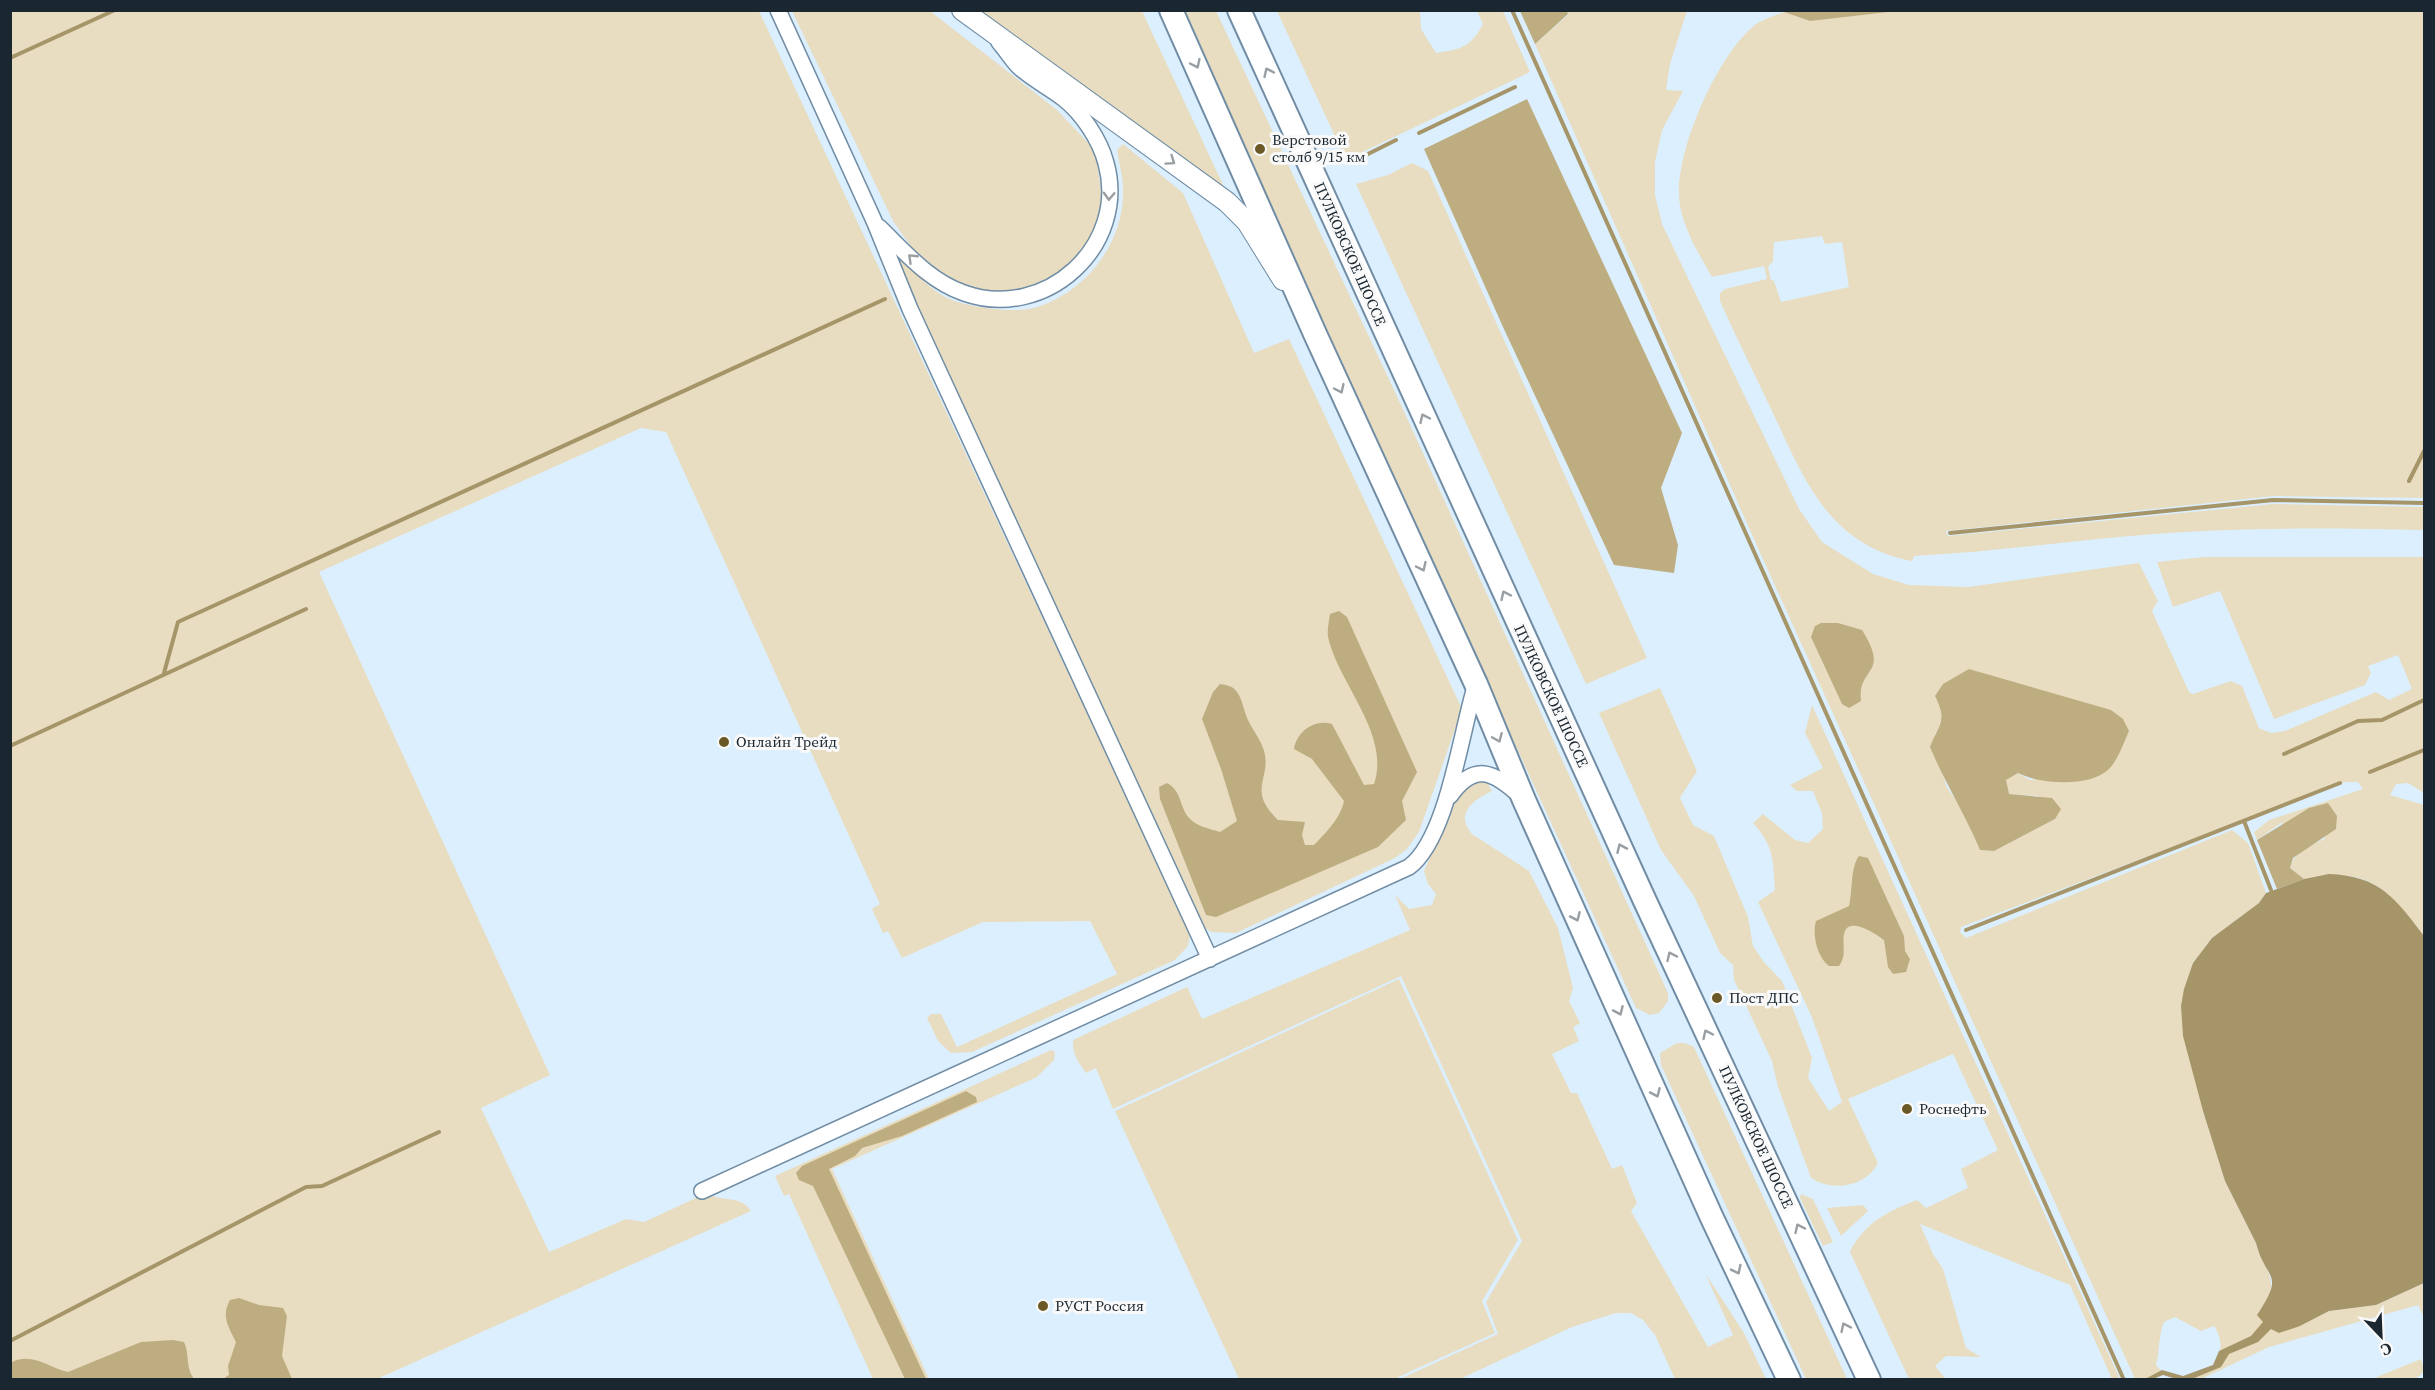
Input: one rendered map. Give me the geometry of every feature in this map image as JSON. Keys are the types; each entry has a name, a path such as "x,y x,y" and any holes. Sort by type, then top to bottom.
{"highway":[{"path":"1171,10 1300,300 1476,684 1524,800 1712,1218 1789,1380"},
{"name":"ПУЛКОВСКОЕ ШОССЕ","path":"1239,10 1650,912 1869,1380"}],"main road":[{"path":"962,10 1227,202 1247,222 1276,272 1300,300"}],"street":[{"path":"778,10 875,222 915,320 1210,960"},
{"path":"875,222 938,281 952,289 983,298 1021,298 1038,294 1072,274 1086,260 1102,229 1109,202 1106,163 1097,140 1066,100 1019,67 993,34"},
{"path":"702,1191 1210,960 1416,862 1430,842 1444,802 1460,754 1476,684"},
{"path":"1444,802 1460,782 1477,773 1501,780 1524,800"}],"shaded area":[{"path":"1791,10 1897,11 1810,21 1784,12"},
{"path":"1897,10 2424,11 2424,498 2274,496 1946,531 1948,536 2273,504 2424,507 2424,530 2290,529 2188,532 1914,556 1912,561 1883,553 1859,540 1839,524 1822,505 1795,460 1720,301 1720,293 1725,289 1767,279 1764,266 1712,277 1686,226 1679,193 1680,173 1693,127 1714,79 1727,57 1755,25 1765,19 1784,12 1810,21","holes":["1822,236 1825,244 1842,242 1849,287 1781,302 1768,267 1773,261 1774,242"]},
{"path":"10,11 759,11 1190,934 1188,946 1175,960 972,1052 951,1053 938,1041 927,1018 931,1014 941,1014 957,1047 1117,974 1090,921 983,922 902,958 888,931 883,933 872,909 880,904 666,432 641,428 319,572 550,1075 481,1108 549,1252 626,1219 644,1222 707,1193 719,1198 742,1202 751,1211 377,1379 11,1379"},
{"path":"792,11 930,11 1057,110 1095,150 1103,203 1094,232 1079,257 1056,278 1004,294 954,285 917,255 893,221"},
{"path":"977,11 1142,11 1225,189"},
{"path":"1184,11 1216,11 1402,407 1668,993 1668,1001 1659,1013 1650,1015 1636,1008 1369,426"},
{"path":"1277,11 1420,11 1421,29 1436,53 1464,46 1474,38 1483,24 1477,11 1503,11 1530,72 1346,160"},
{"path":"1520,11 1567,11 1568,14 1535,44"},
{"path":"1567,11 1687,11 1670,64 1666,90 1683,91 1662,130 1655,162 1655,195 1662,224 1799,509 1822,542 1873,574 1909,585 1968,587 2139,563 2158,601 2152,611 2189,692 2193,694 2231,681 2242,686 2259,728 2271,733 2285,731 2376,692 2389,700 2412,689 2398,655 2368,666 2371,673 2365,685 2274,719 2220,591 2173,607 2157,562 2204,557 2424,557 2424,793 2408,783 2396,784 2390,795 2424,805 2424,936 2387,893 2374,885 2361,879 2345,876 2304,879 2290,868 2299,853 2326,838 2281,823 2257,840 2254,832 2269,820 2363,789 2358,782 2345,782 1961,927 1960,932 1966,938 2232,830 2248,843 2266,893 2259,903 2212,938 2193,963 2203,1111 2225,1181 2269,1274 2270,1295 2300,1326 2329,1311 2376,1305 2424,1283 2424,1318 2418,1305 2269,1347 2201,1379 2184,1380 2216,1367 2220,1341 2214,1326 2201,1331 2175,1317 2164,1322 2161,1333 2156,1365 2163,1373 2147,1379 2135,1379 1757,546 1535,44 1568,15","holes":["1941,709 2129,731 2109,769 2030,780 2018,773 2005,780 2009,794 2038,796 2055,819 1994,851 1980,850 1963,810 1946,786 1935,734 1943,723"]},
{"path":"1527,99 1682,433 1661,488 1678,545 1674,573 1614,565 1503,327 1424,149"},
{"path":"1123,144 1183,193 1254,353 1289,339 1462,709 1419,832 1407,849 1395,858 1236,933 1212,932 1203,927 892,255 896,253 937,292 961,303 983,308 1018,310 1037,307 1054,300 1071,290 1098,264 1116,231 1121,214 1123,189 1117,150"},
{"path":"1412,163 1428,171 1647,658 1586,684 1356,184 1388,175"},
{"path":"1339,611 1347,617 1417,772 1402,801 1406,820 1378,847 1216,917 1206,915 1160,799 1159,787 1167,783 1172,786 1189,818 1199,825 1220,832 1237,821 1202,719 1213,692 1220,684 1232,687 1237,692 1247,718 1263,747 1266,761 1262,784 1263,800 1278,820 1305,822 1302,835 1305,845 1314,845 1323,835 1336,819 1344,801 1312,759 1294,749 1303,732 1319,723 1332,724 1364,785 1374,784 1377,765 1370,728 1342,672 1328,637 1330,614"},
{"path":"1821,623 1838,623 1862,630 1874,656 1871,670 1861,690 1861,701 1849,708 1842,704 1811,637 1815,626"},
{"path":"1969,669 2111,710 2123,719 2129,731 2109,769 2090,779 2077,782 2051,782 2018,773 2006,780 2009,794 2052,798 2061,809 2055,819 1994,851 1980,850 1930,747 1942,717 1935,696 1943,684"},
{"path":"1660,688 1697,771 1680,798 1693,825 1714,836 1748,917 1753,946 1763,961 1782,981 1812,1058 1808,1078 1829,1111 1842,1102 1811,1015 1758,902 1775,890 1773,862 1769,846 1753,823 1763,814 1795,840 1808,843 1823,829 1822,813 1813,791 1797,791 1790,785 1823,768 1805,733 1812,705 2120,1379 2112,1379 2070,1285 1920,1224 1933,1254 1943,1269 1966,1348 1981,1357 1946,1356 1935,1366 1946,1379 1909,1379 1850,1252 1862,1233 1878,1219 1896,1209 1917,1200 1926,1208 1968,1188 1961,1169 1998,1150 1953,1054 1848,1099 1878,1163 1873,1171 1866,1177 1848,1185 1829,1185 1811,1178 1778,1087 1772,1061 1734,980 1733,965 1720,953 1694,896 1661,850 1599,713"},
{"path":"1486,780 1492,791 1468,808 1465,820 1467,826 1472,834 1529,871 1558,928 1573,988 1569,1001 1580,1023 1573,1027 1579,1041 1552,1054 1571,1093 1577,1093 1612,1169 1622,1165 1637,1203 1631,1211 1708,1347 1733,1335 1705,1273 1744,1333 1766,1379 1675,1379 1655,1335 1643,1320 1631,1313 1616,1313 1572,1327 1460,1379 1400,1379 1498,1334 1486,1302 1522,1241 1401,976 1113,1109 1096,1068 1086,1073 1076,1057 1073,1040 1187,987 1202,1019 1410,930 1395,895 1409,909 1432,905 1436,894 1428,884 1424,871 1462,785"},
{"path":"2328,803 2337,816 2336,829 2293,858 2290,868 2304,879 2277,889 2257,840 2309,808"},
{"path":"1859,856 1868,858 1904,936 1905,951 1910,959 1906,972 1893,974 1888,967 1884,940 1869,930 1856,926 1851,926 1844,934 1844,954 1839,966 1829,966 1821,957 1816,945 1816,921 1849,906 1854,867"},
{"path":"2329,874 2361,879 2374,884 2395,900 2424,936 2424,1283 2376,1305 2329,1311 2300,1326 2279,1333 2271,1329 2258,1342 2229,1354 2221,1367 2192,1379 2176,1379 2163,1375 2145,1379 2162,1370 2183,1376 2213,1365 2219,1351 2251,1336 2263,1322 2257,1315 2266,1301 2272,1283 2256,1243 2225,1181 2183,1036 2181,1006 2193,963 2212,938 2259,903 2266,893 2304,879"},
{"path":"1399,979 1518,1240 1482,1301 1495,1333 1394,1379 1239,1379 1115,1111"},
{"path":"1677,1043 1685,1043 1694,1047 1847,1379 1806,1379 1661,1065 1660,1053"},
{"path":"1051,1050 1055,1052 1054,1060 1037,1077 832,1169 929,1379 873,1379 789,1194 784,1196 775,1176"},
{"path":"966,1091 976,1097 977,1102 902,1136 862,1148 855,1156 829,1169 926,1379 905,1379 813,1186 799,1180 796,1173 802,1166"},
{"path":"1801,1194 1813,1199 1833,1242 1823,1246 1800,1198"},
{"path":"1863,1205 1868,1211 1841,1236 1827,1208"},
{"path":"239,1298 259,1305 283,1308 287,1316 282,1356 292,1379 223,1379 229,1375 228,1366 236,1342 230,1331 226,1311 230,1300"},
{"path":"173,1340 184,1342 189,1370 194,1379 11,1379 12,1362 19,1359 33,1359 68,1372 141,1342"},
{"path":"2421,1359 2424,1370 2415,1378 2401,1381 2372,1379"}],"waterway":[{"path":"10,58 115,10"},
{"path":"1512,10 2124,1380"},
{"path":"1419,133 1515,87"},
{"path":"1352,162 1396,140"},
{"path":"164,673 178,622 885,299"},
{"path":"2409,481 2424,451"},
{"path":"1950,533 2273,500 2424,503"},
{"path":"10,746 306,609"},
{"path":"2284,754 2358,721 2382,720 2424,700"},
{"path":"2370,772 2424,750"},
{"path":"1966,930 2340,783"},
{"path":"2244,821 2271,890"},
{"path":"10,1341 306,1187 322,1186 439,1132"}],"place":[{"name":"Верстовой столб 9/15 км","path":"1260,149"},
{"name":"Онлайн Трейд","path":"724,742"},
{"name":"Пост ДПС","path":"1717,998"},
{"name":"Роснефть","path":"1907,1109"},
{"name":"РУСТ Россия","path":"1043,1306"}]}
